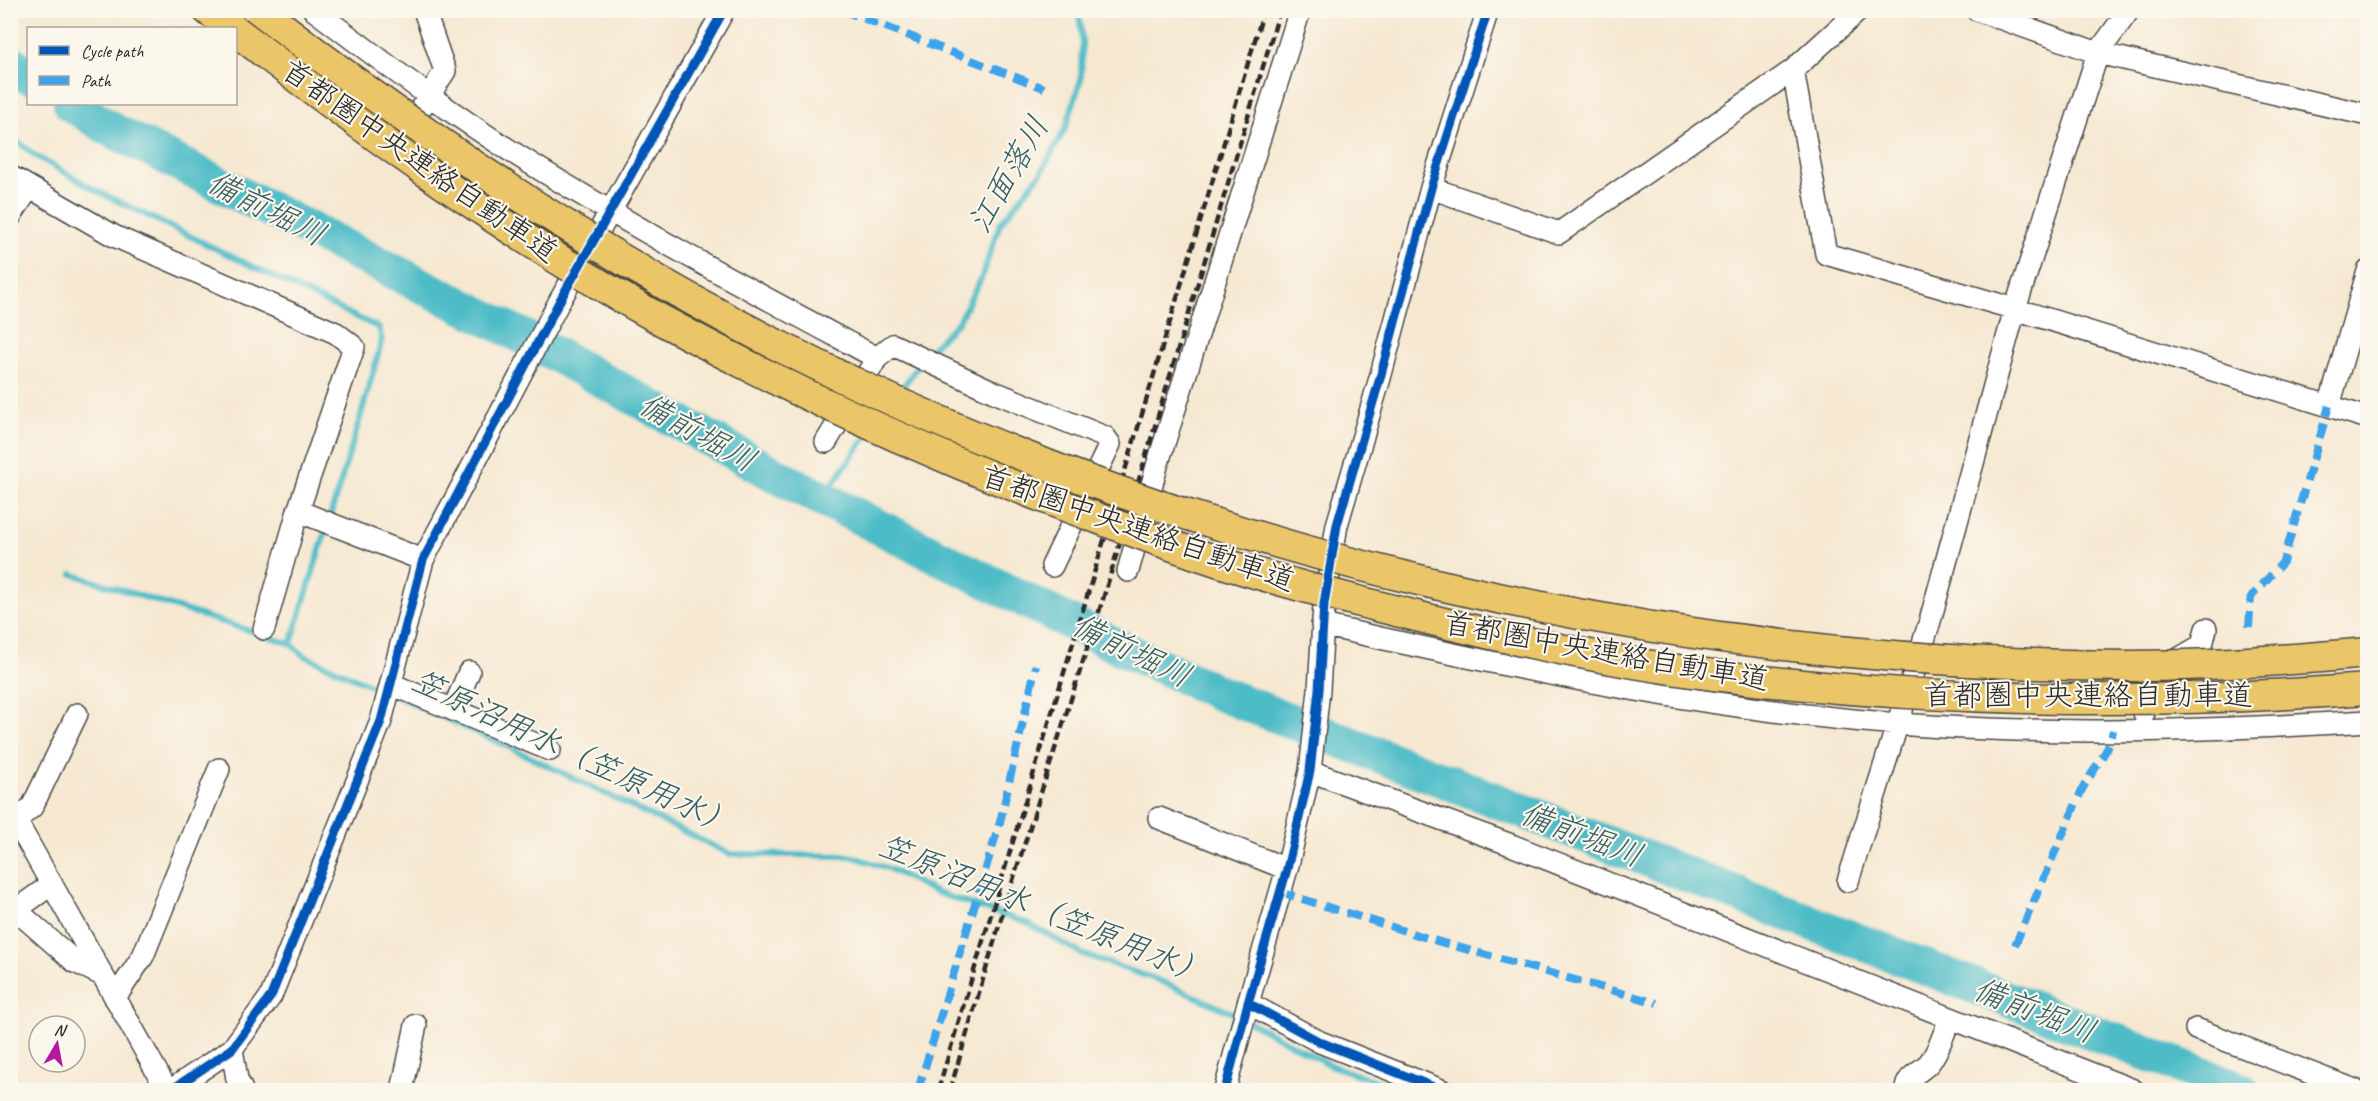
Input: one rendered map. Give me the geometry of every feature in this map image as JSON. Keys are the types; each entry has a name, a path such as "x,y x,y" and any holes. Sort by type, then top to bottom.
{"highway":[{"path":"208,10 231,27"},
{"name":"首都圏中央連絡自動車道","path":"260,10 422,132 551,217 667,286 783,348 872,391 974,435 1180,513 1282,545 1402,577 1529,603 1679,631 1830,649 1964,660 2130,666 2269,662 2367,653"},
{"name":"首都圏中央連絡自動車道","path":"237,32 405,157 530,241 658,318 769,377 875,428 988,476 1167,544 1273,578 1484,632 1596,656 1708,675 1828,688 1949,696 2158,700 2261,697 2367,689"}],"street":[{"path":"314,10 428,96 524,160 611,212 877,358"},
{"path":"400,140 445,71 424,10"},
{"path":"77,714 33,807 14,815 102,975 169,1090 232,1049 271,996 381,721 423,561 557,307 724,10"},
{"path":"1128,572 1157,466 1300,10"},
{"path":"1225,1090 1287,869 1310,769 1319,690 1322,626 1337,525 1380,378 1431,188 1488,10"},
{"path":"1431,188 1559,233 1793,70 1859,10"},
{"path":"1977,10 2098,53 2367,115"},
{"path":"1848,881 1930,621 2014,309 2098,53 2129,10"},
{"path":"1793,70 1826,254 2014,309 2367,418"},
{"path":"10,176 114,236 336,333 354,347 298,511 264,629"},
{"path":"10,217 29,188"},
{"path":"2330,406 2367,272"},
{"path":"826,442 877,358 893,345 994,392 1106,436 1110,444 1052,566"},
{"path":"298,511 423,561"},
{"path":"1322,626 1585,681 1746,707 1844,719 2022,729 2143,730 2268,728 2367,721"},
{"path":"2143,730 2147,677 2202,645 2206,628"},
{"path":"453,710 469,672"},
{"path":"391,684 550,750"},
{"path":"115,998 143,956 219,769"},
{"path":"1310,769 1506,843 2133,1090"},
{"path":"1159,818 1287,869"},
{"path":"52,884 13,912 75,962 102,975"},
{"path":"1247,1005 1320,1042 1441,1090"},
{"path":"1906,1090 1912,1075 1920,1072 1932,1060 1950,1019"},
{"path":"402,1090 416,1025"},
{"path":"2196,1029 2355,1090"},
{"path":"232,1049 237,1079 242,1090"}],"waterway":[{"name":"江面落川","path":"933,347 958,322 981,279 1000,224 1041,173 1066,127 1081,79 1082,44 1079,10"},
{"name":"備前堀川","path":"10,62 27,75"},
{"name":"備前堀川","path":"73,105 110,129 520,335 785,480 1119,647 1219,693 2242,1090"},
{"name":"笠原沼用水（笠原用水）","path":"10,135 34,155 99,192 379,328 382,340 362,412 291,644"},
{"name":"江面落川","path":"899,392 918,366"},
{"name":"江面落川","path":"823,497 870,432"},
{"name":"笠原沼用水（笠原用水）","path":"72,574 291,644 303,655 513,749 730,854 851,856 890,869 937,893 1027,923 1082,954 1158,980 1239,1016"},
{"name":"笠原沼用水（笠原用水）","path":"1248,1021 1332,1066 1403,1090"}],"railway":[{"path":"938,1090 1264,10"},
{"path":"950,1090 1006,902 1103,599 1280,10"}],"marked path":[{"path":"842,10 1044,88"},
{"path":"2249,627 2251,597 2283,562 2329,406"},
{"path":"918,1090 1000,822 1036,665"},
{"path":"2015,945 2081,792 2104,754 2113,730"},
{"path":"1280,892 1440,942 1657,1003"},
{"path":"2112,1090 2119,1085"}],"cycle path":[{"path":"171,1090 232,1049 271,996 381,721 423,560 559,302 724,10"},
{"path":"1225,1090 1287,869 1310,771 1319,690 1324,604 1337,525 1380,378 1431,188 1488,10"},
{"path":"1248,1003 1320,1042 1441,1090"}]}
